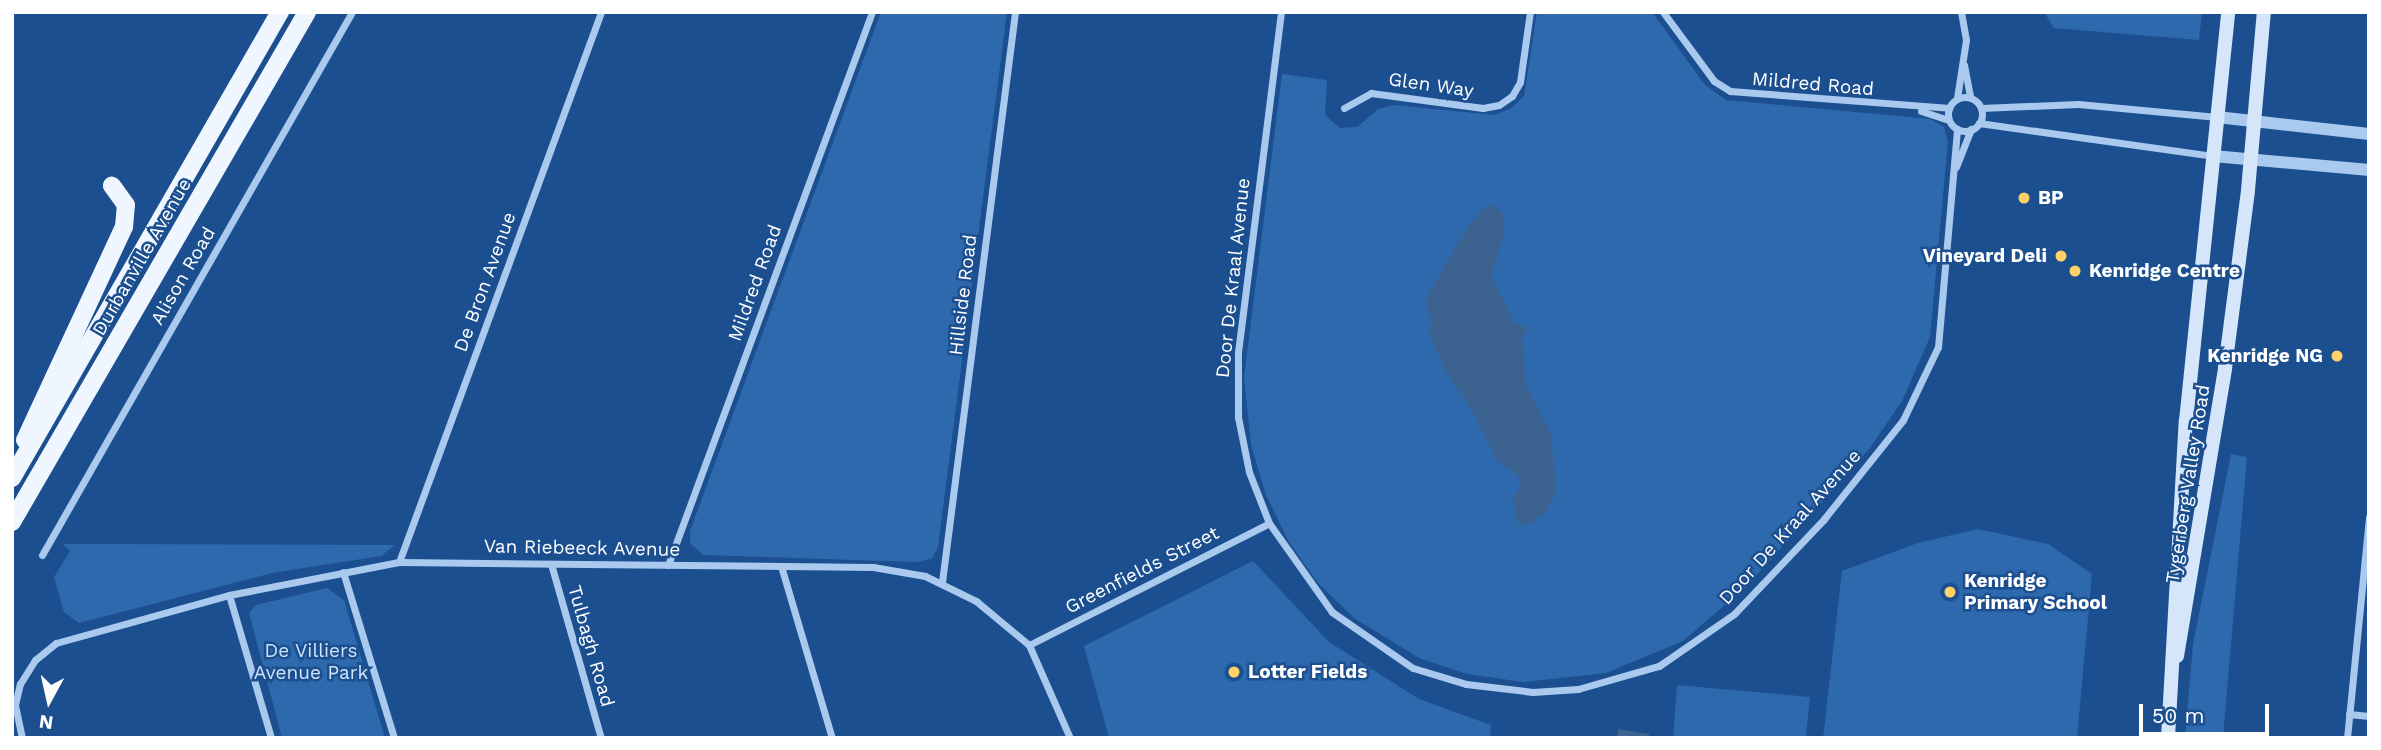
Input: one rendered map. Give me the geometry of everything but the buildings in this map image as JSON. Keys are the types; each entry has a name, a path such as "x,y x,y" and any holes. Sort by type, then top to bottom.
{"main road":[{"name":"Durbanville Avenue","path":"13,477 280,12"},
{"name":"Durbanville Avenue","path":"12,522 307,12"},
{"name":"Tygerberg Valley Road","path":"2168,738 2186,421 2228,12"},
{"name":"Tygerberg Valley Road","path":"2174,668 2186,623 2220,404 2251,158 2264,12"},
{"path":"13,477 32,419 124,227 127,205 112,186"}],"street":[{"name":"Alison Road","path":"42,555 352,12"},
{"name":"De Bron Avenue","path":"399,562 601,12"},
{"name":"Mildred Road","path":"668,565 872,12"},
{"name":"Hillside Road","path":"942,582 1015,12"},
{"name":"Door De Kraal Avenue","path":"1281,12 1237,371 1243,453 1269,523 1332,612 1384,653 1435,677 1533,692 1595,686 1659,666 1703,640 1762,585 1832,509 1903,420 1938,347 1956,168"},
{"name":"Glen Way","path":"1344,108 1371,93 1483,108 1499,105 1512,96 1520,82 1530,12"},
{"name":"Mildred Road","path":"1663,12 1714,81 1730,91 1913,108 1949,108"},
{"path":"1961,12 1966,34 1957,99 1949,108 1949,120 1957,128 1971,129"},
{"path":"1963,61 1970,97 1981,108"},
{"path":"1957,99 1970,97"},
{"path":"1981,108 2035,103 2254,120 2369,134"},
{"name":"Mildred Road","path":"1913,108 1949,120"},
{"path":"1956,168 1971,129 1979,123 1981,108"},
{"path":"1979,123 2188,155 2251,158 2369,170"},
{"path":"1956,168 1957,128"},
{"path":"2347,738 2369,517"},
{"name":"Greenfields Street","path":"1029,645 1269,523"},
{"name":"Van Riebeeck Avenue","path":"22,738 15,705 30,667 48,648 65,640 229,595 399,562 890,568 942,582 976,601 1029,645 1070,738"},
{"name":"Tulbagh Road","path":"551,564 601,738"},
{"path":"781,566 832,738"},
{"path":"344,572 394,738"},
{"path":"229,595 271,738"},
{"path":"2349,714 2369,716"}],"green space":[{"path":"881,12 1007,12 938,547 932,558 919,562 703,555 690,543 690,531"},
{"path":"1537,12 1652,12 1705,85 1726,100 1930,119 1944,127 1948,142 1930,337 1902,401 1870,448 1747,586 1683,641 1606,673 1523,682 1467,674 1419,658 1354,618 1318,583 1289,542 1266,495 1251,445 1244,377 1282,74 1327,80 1325,115 1340,128 1357,127 1378,109 1394,105 1494,115 1510,109 1524,96"},
{"path":"2044,12 2202,12 2199,40 2054,28"},
{"path":"2231,454 2247,457 2223,738 2185,738 2193,644"},
{"path":"1978,529 2048,544 2092,574 2077,738 1823,738 1842,571 1918,543"},
{"path":"63,544 395,545 381,556 272,573 79,623 64,612 54,577 70,551"},
{"name":"Lotter Fields","path":"1253,561 1329,642 1419,699 1491,725 1490,738 1109,738 1084,646"},
{"name":"De Villiers Avenue Park","path":"327,588 344,600 385,738 282,738 249,613 256,605"},
{"path":"1677,685 1810,697 1806,738 1673,738"}],"shaded area":[{"path":"1494,205 1503,215 1504,234 1491,276 1515,324 1528,328 1522,338 1526,386 1551,434 1556,491 1546,511 1532,523 1517,524 1513,497 1521,486 1518,475 1497,460 1469,405 1445,371 1430,336 1431,319 1425,300 1467,228 1485,208"},
{"path":"1618,729 1649,734 1649,738 1617,738"}],"place":[{"name":"BP","path":"2024,198"},
{"name":"Vineyard Deli","path":"2061,256"},
{"name":"Kenridge Centre","path":"2075,271"},
{"name":"Kenridge NG","path":"2337,356"},
{"name":"Kenridge Primary School","path":"1950,592"},
{"name":"Lotter Fields","path":"1234,672"}]}
